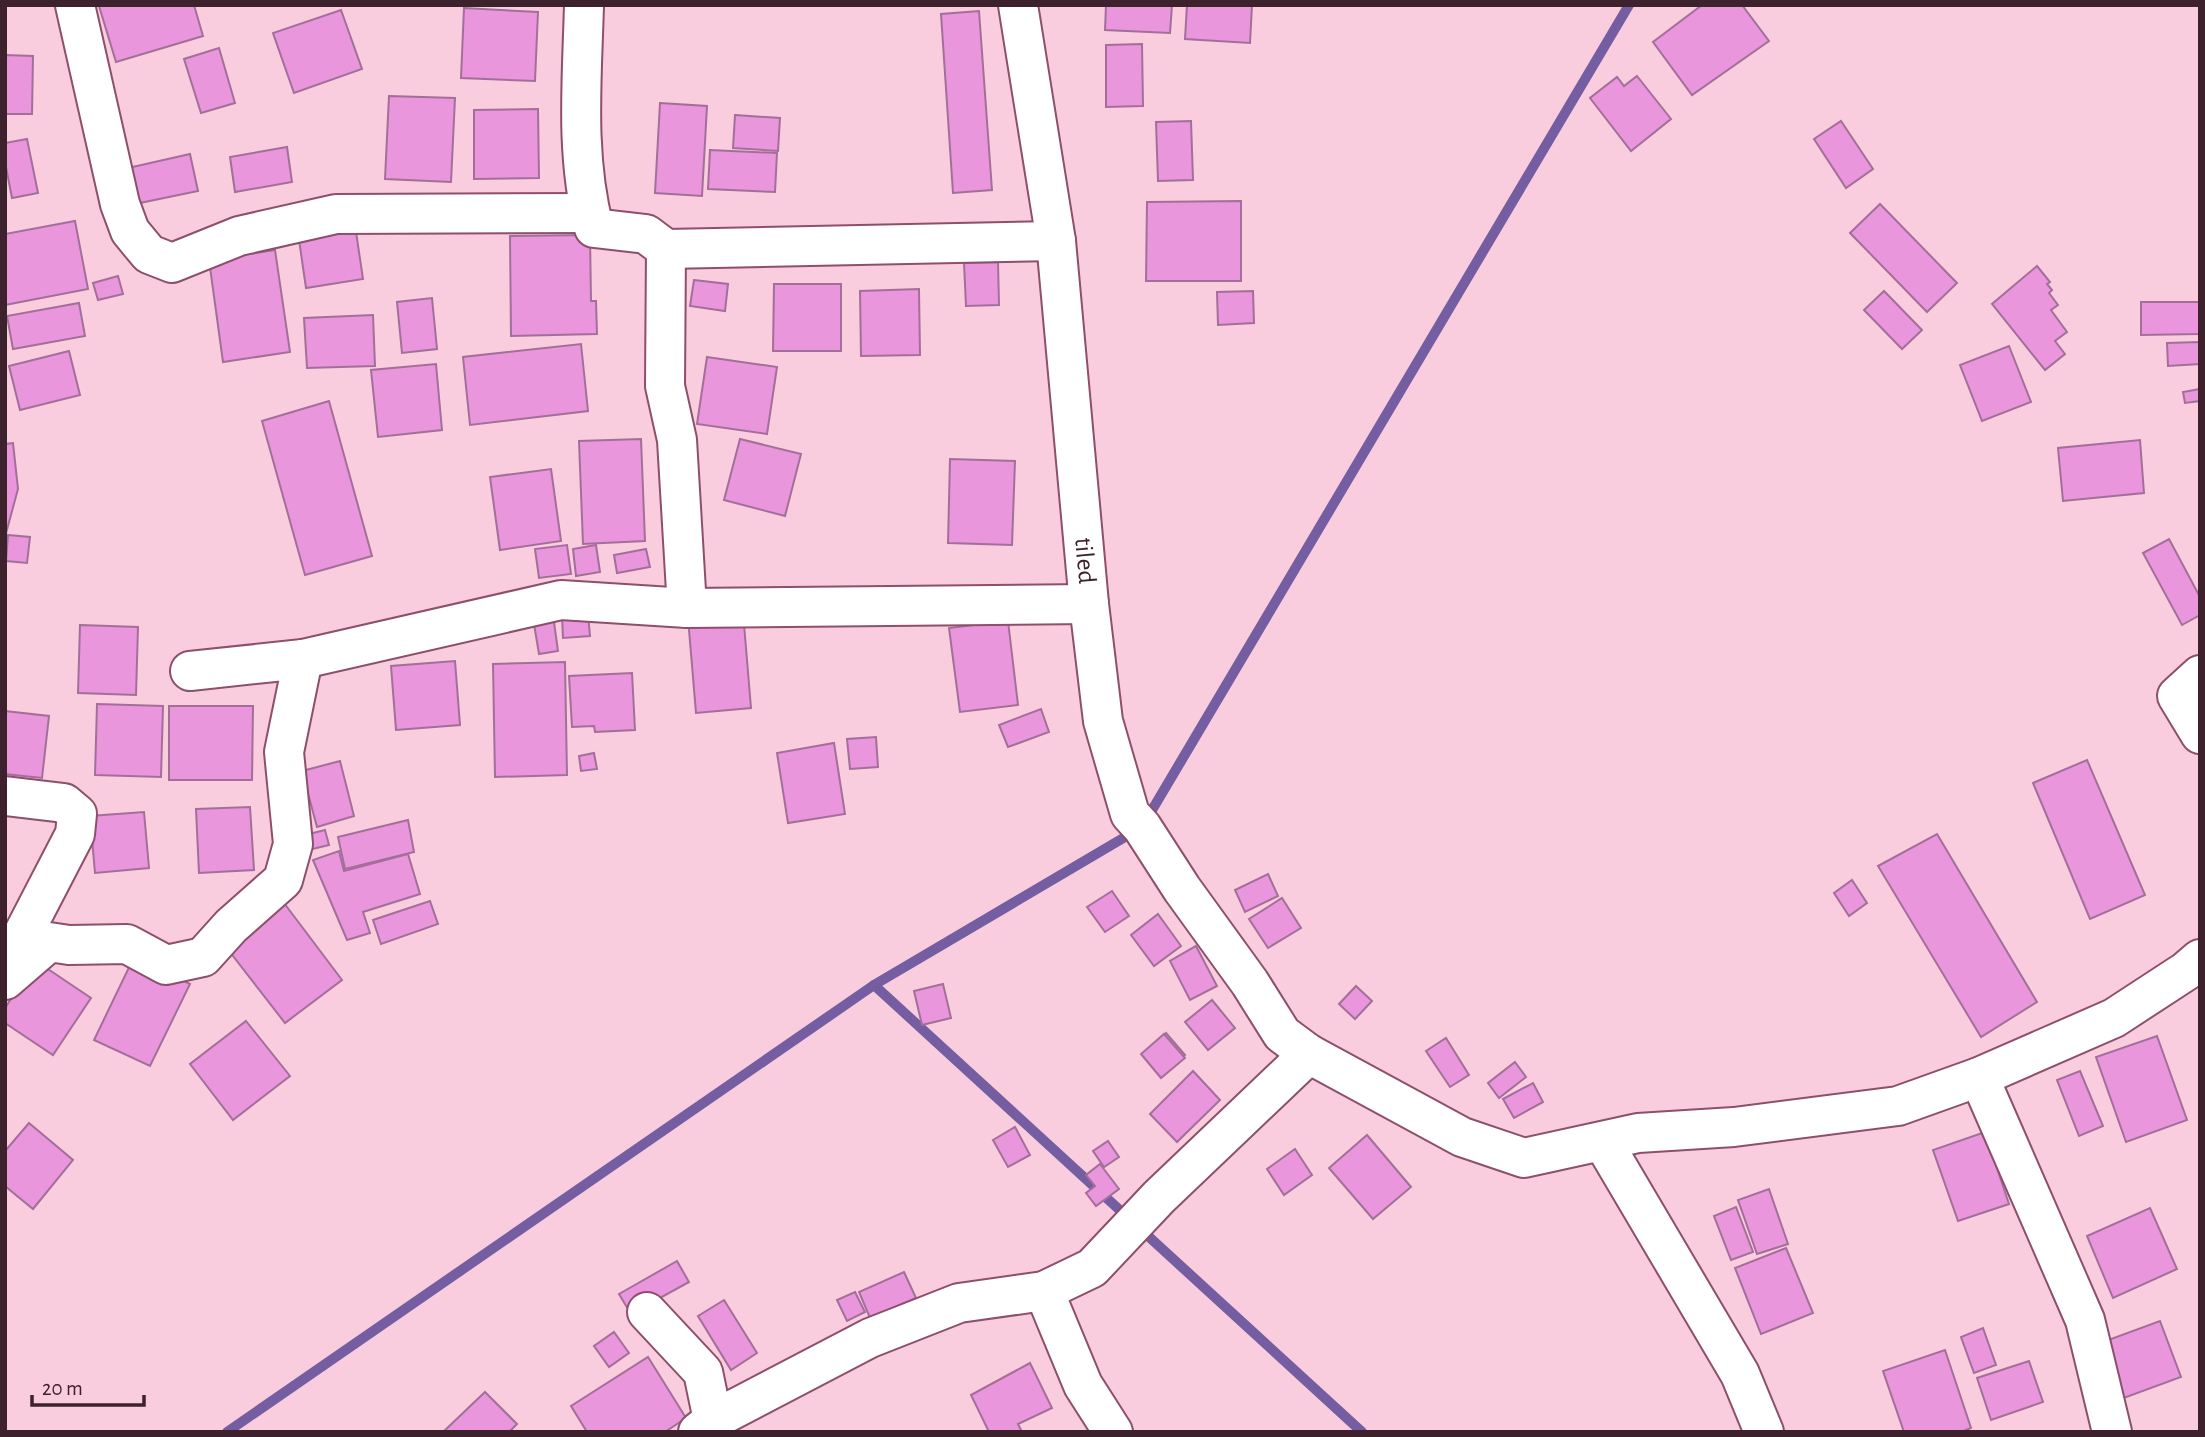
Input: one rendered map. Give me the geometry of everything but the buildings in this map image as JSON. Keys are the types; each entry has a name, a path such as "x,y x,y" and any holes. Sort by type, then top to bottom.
{"street":[{"path":"75,5 120,204 130,231 149,254 172,263 239,236 336,214 590,214"},
{"path":"584,5 581,135 586,197 594,228 646,234 666,249 1056,241"},
{"name":"tiled","path":"1018,5 1056,241 1089,604 1103,721 1130,814 1142,827 1182,889 1250,983 1282,1034 1309,1054 1462,1137 1524,1158 1638,1133 1734,1127 1898,1106 1979,1077 2114,1018 2200,959"},
{"path":"666,249 666,386 677,440 687,608"},
{"path":"190,671 303,659 561,600 687,608 1089,604"},
{"path":"5,980 50,942 69,945 127,944 166,965 203,957 232,926 283,880 293,845 284,752 303,659"},
{"path":"2200,675 2177,696 2200,734"},
{"path":"5,796 64,803 77,814 75,834 5,969"},
{"path":"647,1312 703,1373 706,1426 870,1338 959,1303 1044,1291 1092,1268 1159,1197 1309,1054"},
{"path":"1979,1077 2085,1320 2112,1432"},
{"path":"1603,1142 1740,1374 1764,1432"},
{"path":"1044,1291 1083,1385 1113,1432"}],"waterway":[{"path":"227,1432 874,985 1142,827 1629,5"},
{"path":"874,985 1362,1432"}]}
